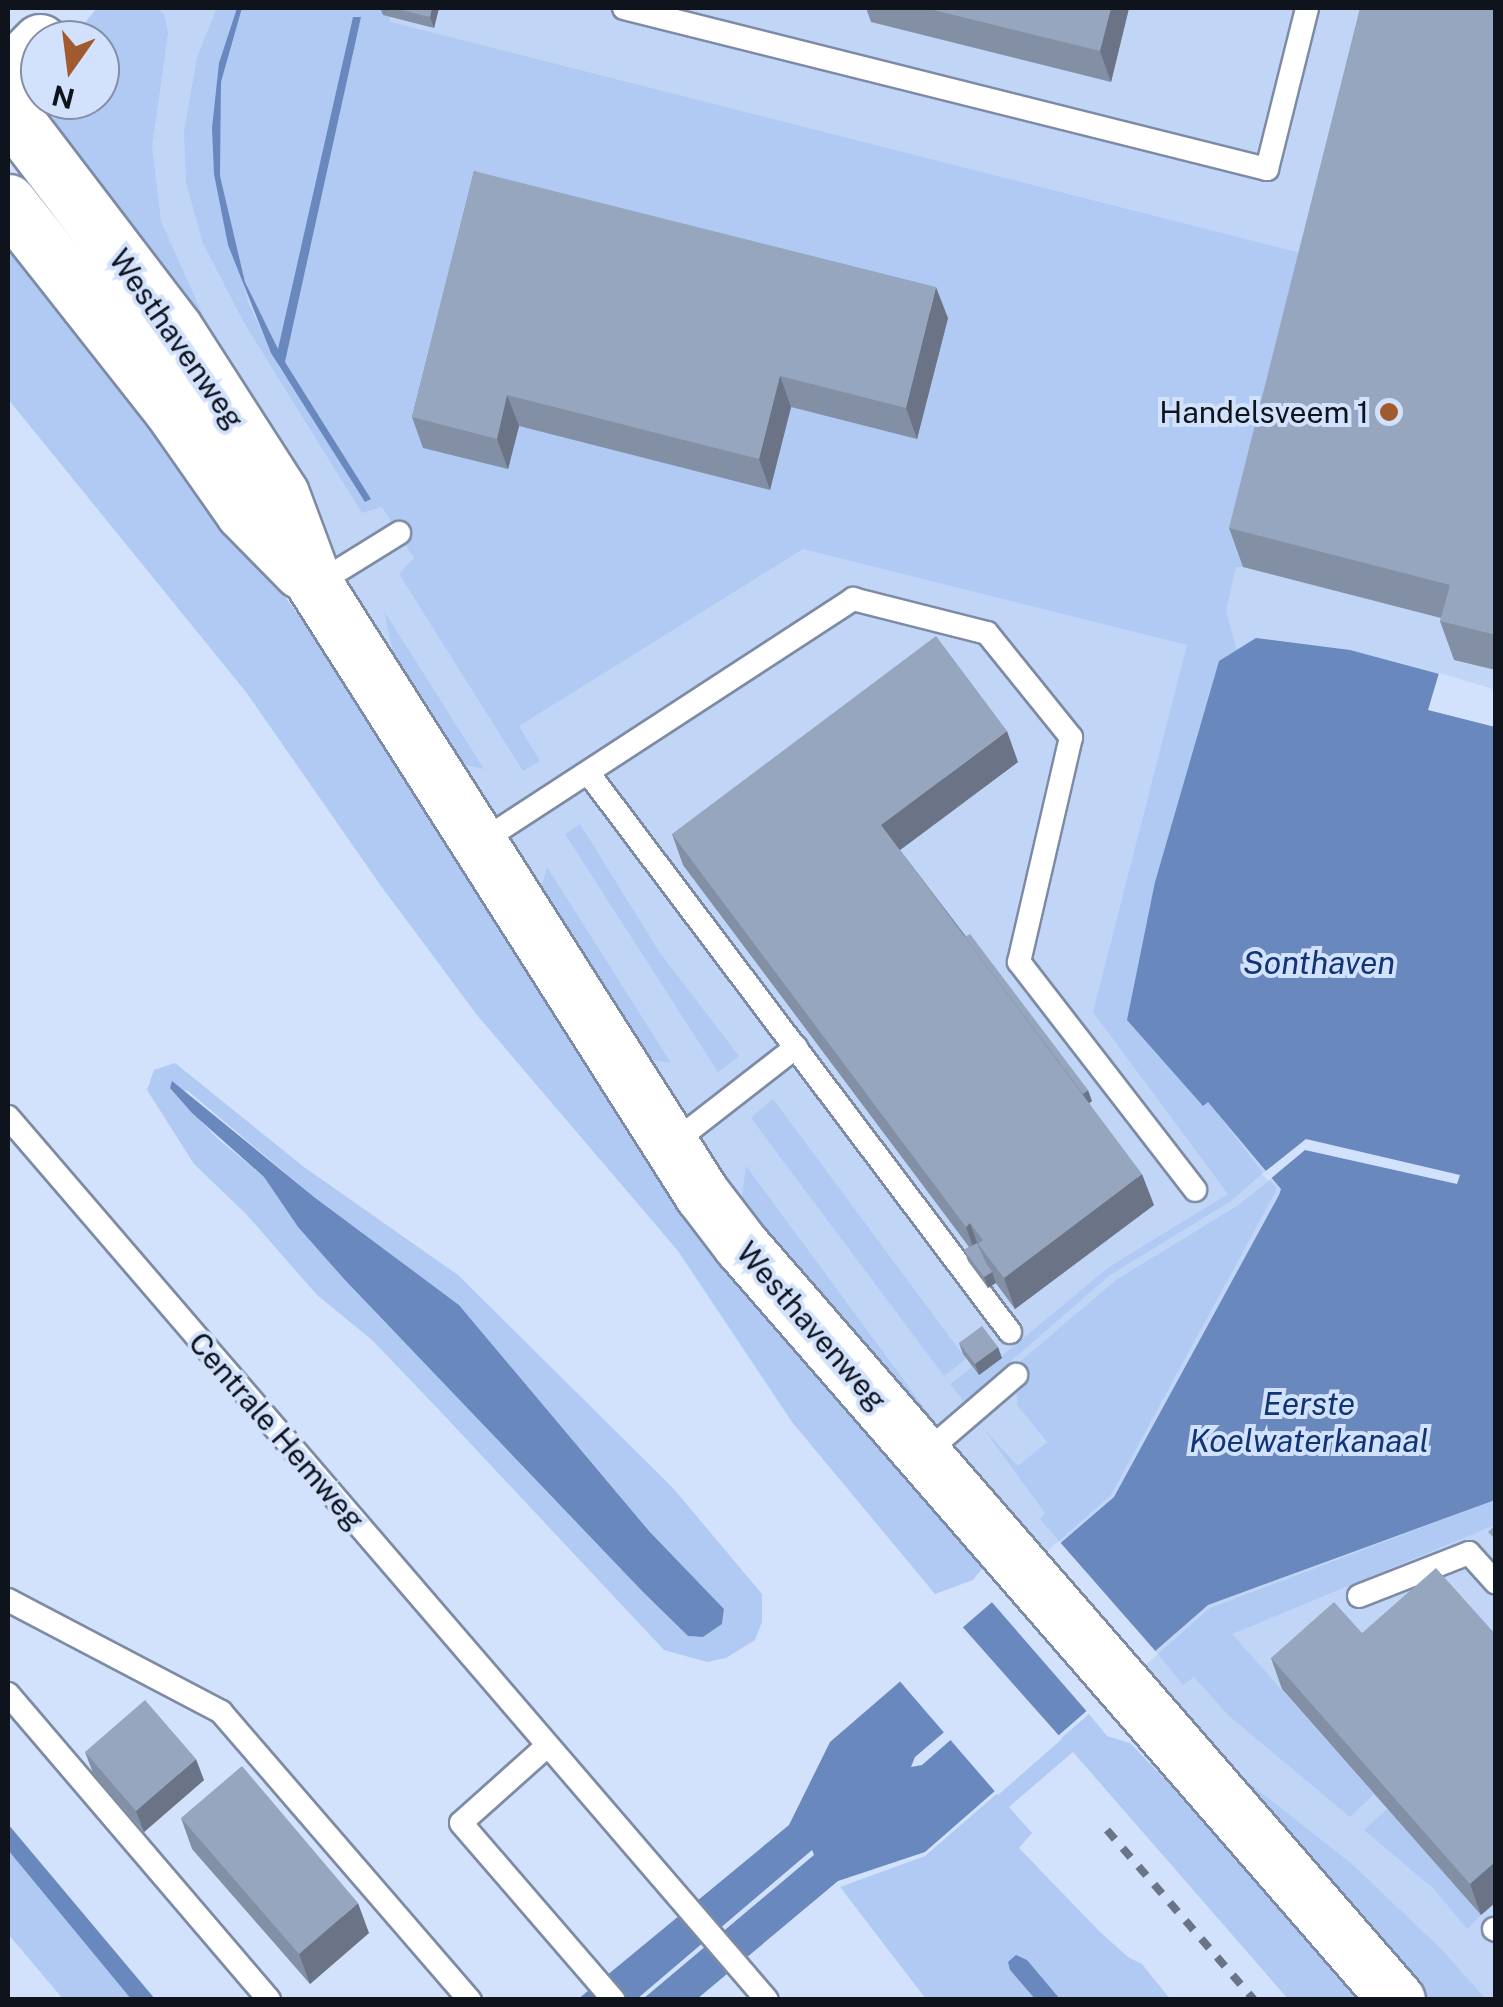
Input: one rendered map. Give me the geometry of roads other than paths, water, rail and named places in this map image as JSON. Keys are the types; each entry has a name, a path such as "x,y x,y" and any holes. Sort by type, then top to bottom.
{"street":[{"name":"Westhavenweg","path":"8,110 164,314 281,494 316,586 669,1146 742,1245 1397,2000"},
{"name":"Westhavenweg","path":"8,202 171,409 242,512 316,586"}],"lane":[{"path":"624,8 1267,168 1307,8"},
{"path":"316,586 399,533"},
{"path":"478,843 853,600 987,633 1071,737 1019,962 1195,1190"},
{"path":"589,774 1010,1332"},
{"path":"669,1146 796,1047"},
{"name":"Centrale Hemweg","path":"8,1117 767,2000"},
{"path":"924,1455 1016,1375"},
{"path":"1359,1596 1468,1553 1496,1582"},
{"path":"8,1600 222,1712 470,2000"},
{"path":"8,1694 269,2000"},
{"path":"547,1746 460,1822 614,2000"}],"water":[{"path":"237,8 242,8 221,82 220,176 245,282 278,349 353,17 361,17 285,362 371,499 365,502 271,353 228,245 214,174 212,128 219,63"},
{"path":"1256,638 1350,650 1495,689 1495,1500 1208,1605 925,1852 838,1881 697,1999 643,1999 814,1855 812,1850 637,1999 577,2000 789,1825 830,1742 1114,1497 1279,1195 1281,1189 1208,1102 1203,1106 1127,1020 1155,882 1219,661","holes":["1004,1681 1010,1688 922,1765 911,1767 915,1757"]},
{"path":"172,1081 314,1197 459,1305 649,1531 724,1609 722,1624 703,1637 688,1636 643,1592 344,1279 298,1227 264,1177 192,1113 170,1088"},
{"path":"8,1824 155,1999 131,1999 8,1850"},
{"path":"1016,1955 1027,1960 1060,1999 1035,1999 1010,1970 1008,1962"}],"railway":[{"path":"1107,1830 1254,2000"}],"place":[{"name":"Handelsveem 1","path":"1389,412"}],"water label":[{"name":"Sonthaven","path":"1319,963"},
{"name":"Eerste Koelwaterkanaal","path":"1309,1424"}]}
